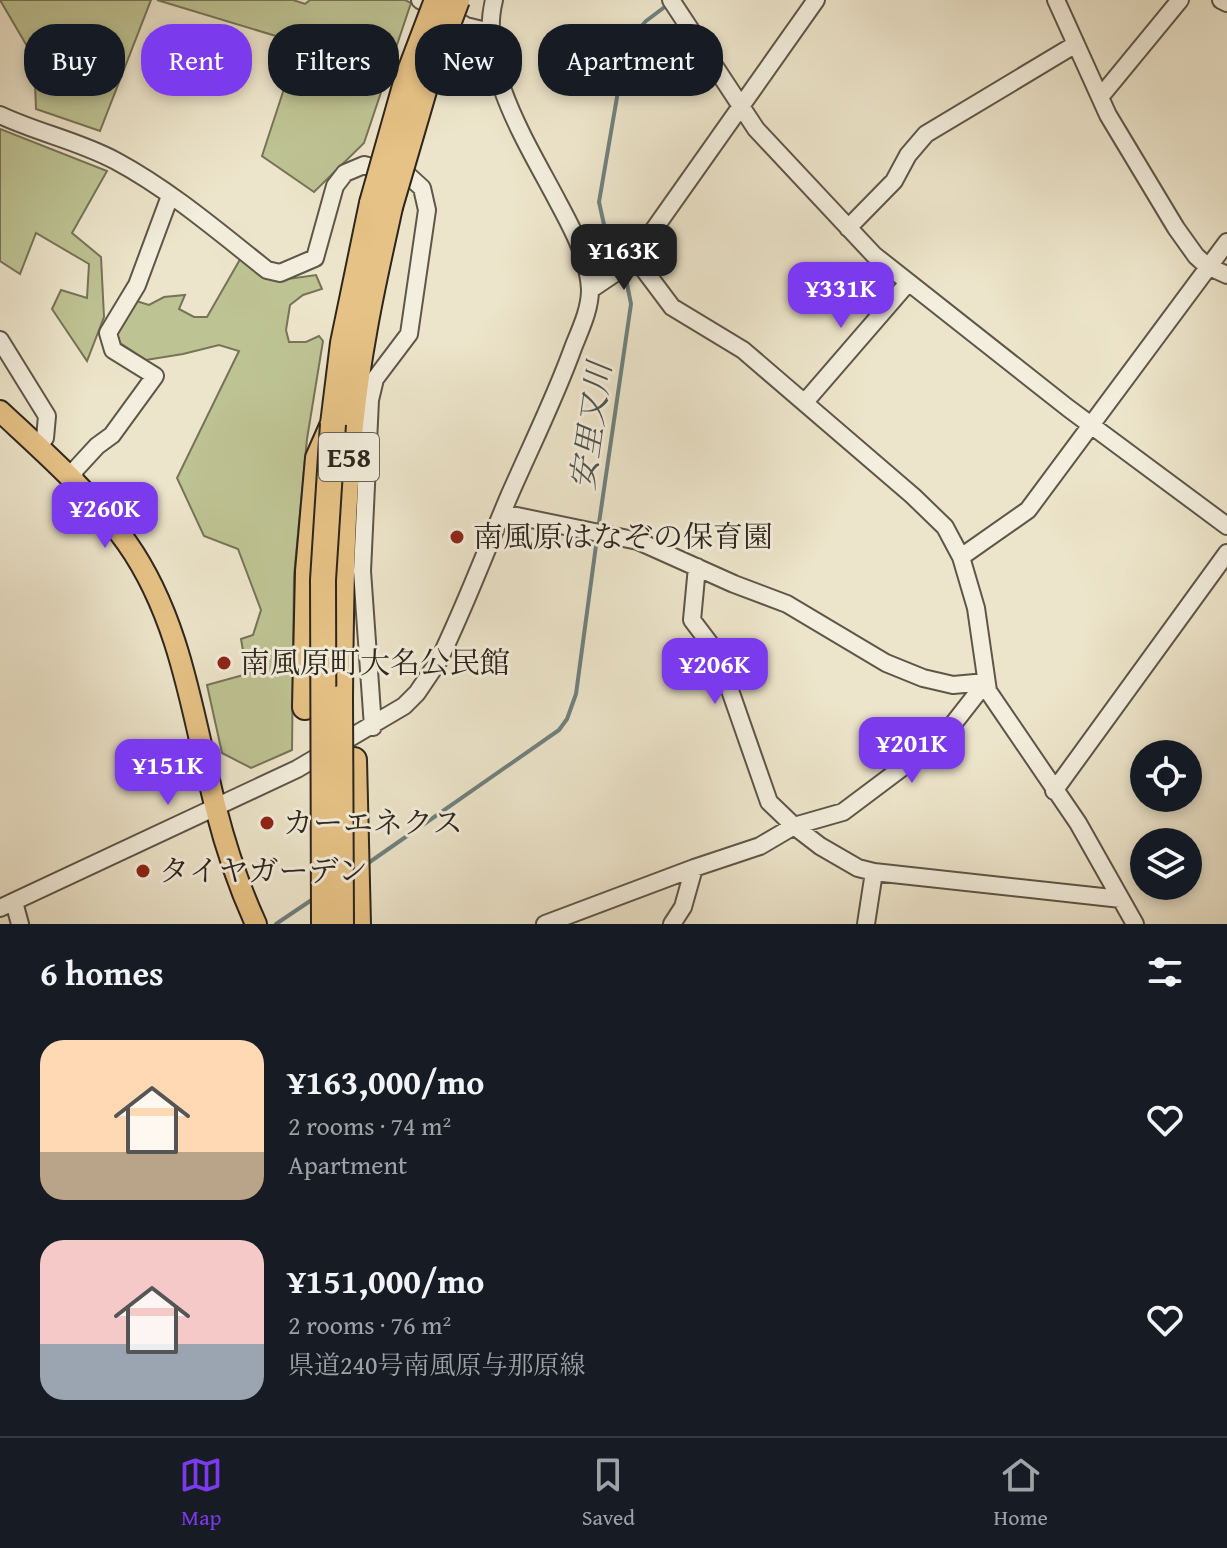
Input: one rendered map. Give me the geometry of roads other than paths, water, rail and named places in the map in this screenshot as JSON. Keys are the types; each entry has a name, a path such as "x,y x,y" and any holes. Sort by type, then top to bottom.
{"highway":[{"name":"E58","path":"324,924 323,580 333,424 407,79 437,0"},
{"name":"E58","path":"381,205 457,0"},
{"name":"E58","path":"341,924 341,580 353,338"},
{"path":"310,924 305,707 308,571 318,458 333,424"},
{"path":"340,698 351,732 354,760 358,924"}],"main road":[{"path":"0,411 75,484 128,545 153,589 180,659 232,864 256,924"}],"street":[{"path":"420,0 462,24"},
{"path":"491,24 494,0"},
{"path":"671,0 756,129 874,255 907,284 1227,526"},
{"path":"590,290 636,259 816,0"},
{"path":"1056,0 1108,115 1176,228 1196,256 1207,266 1227,275"},
{"path":"1101,96 1180,0"},
{"path":"1221,0 1227,3"},
{"path":"848,228 894,181 908,155 926,134 1076,44"},
{"path":"20,924 7,905 297,769 373,727 417,693 438,662 566,366 585,316 590,290 582,254 570,224 506,96"},
{"path":"0,115 82,145 117,162 170,196 267,270 280,273 315,258 335,186 345,173 364,165 410,177 422,188 427,210 409,334 375,379 370,400 362,571 373,727"},
{"path":"75,484 74,471 112,435 155,376 113,350 108,333 137,285 170,196"},
{"path":"961,557 1028,510 1227,242"},
{"path":"636,259 672,307 743,350 945,527 961,557 976,608 988,691 1078,823 1135,924"},
{"path":"805,402 907,284"},
{"path":"0,340 47,416 45,438 38,446"},
{"path":"502,513 638,541 787,604 886,663 923,678 953,685 986,682"},
{"path":"1054,791 1227,553"},
{"path":"697,567 692,620 717,653 769,802 794,826 820,846 858,868 874,872 1121,899"},
{"path":"545,924 760,846 794,826 843,812 943,737 986,682"},
{"path":"672,924 683,907 694,868"},
{"path":"866,924 874,872"}],"waterway":[{"name":"安里又川","path":"620,266 605,229 599,202 622,68 636,32 670,3"},
{"name":"安里又川","path":"598,530 631,304 625,274"},
{"name":"安里又川","path":"364,866 559,730 567,719 576,694 597,538"},
{"name":"安里又川","path":"276,924 316,897"}],"place":[{"name":"南風原はなぞの保育園","path":"457,537"},
{"name":"南風原町大名公民館","path":"224,663"},
{"name":"カーエネクス","path":"267,823"},
{"name":"タイヤガーデン","path":"143,871"}]}
